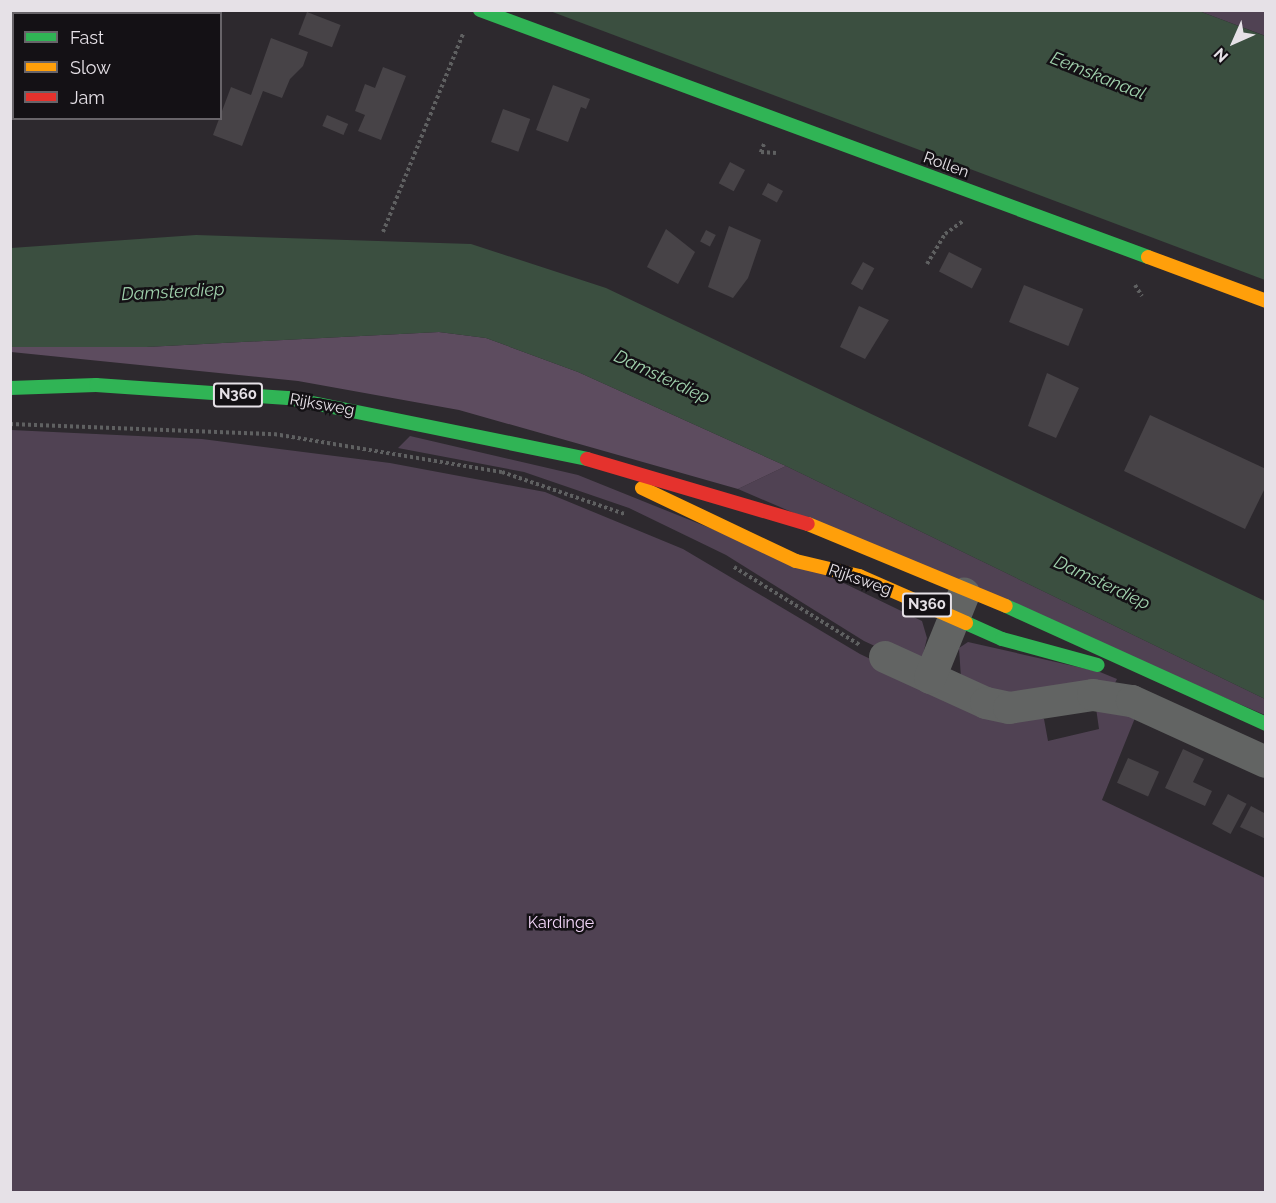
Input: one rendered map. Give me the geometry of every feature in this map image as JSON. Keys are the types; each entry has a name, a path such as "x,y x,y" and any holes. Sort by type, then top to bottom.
{"main road":[{"name":"Rollen","path":"480,10 1266,301"},
{"name":"Rijksweg","path":"10,388 96,385 288,398 528,443 592,463 734,498 872,546 1266,724"},
{"name":"Rijksweg","path":"592,463 795,561 859,576 1002,639 1117,671 1266,740"}],"street":[{"path":"930,678 967,587"},
{"path":"885,657 930,678 1009,708 1112,696 1266,762"}],"path":[{"path":"383,232 468,22"},
{"path":"1134,285 1142,296"},
{"path":"10,424 274,434 502,472 635,518"},
{"path":"726,563 885,657"}],"green space":[{"path":"1199,11 1265,11 1265,36 1263,35"},
{"name":"Kardinge","path":"11,430 202,439 390,463 545,492 683,549 860,654 994,718 1044,719 1048,741 1099,729 1096,708 1137,713 1102,800 1265,878 1265,1192 11,1192"},
{"path":"410,436 578,475 829,576 922,621 927,638 920,667 864,641 726,555 629,508 524,472 398,448"},
{"path":"786,466 1265,699 1265,715 738,489"},
{"path":"968,642 1100,672 1117,679 1114,685 1006,694 961,678 959,648"}],"shaded area":[{"path":"439,332 486,338 578,372 786,466 738,489 459,410 298,381 11,352 11,347 146,347"}],"water":[{"name":"Eemskanaal","path":"550,11 1199,11 1265,36 1265,280"},
{"name":"Damsterdiep","path":"196,235 471,244 606,288 1265,601 1265,699 786,466 578,372 486,338 439,332 146,347 11,347 11,248"}],"building":[{"path":"51,10 94,10 99,12 50,12"},
{"path":"307,12 341,25 332,47 298,34"},
{"path":"271,38 308,52 303,66 290,79 282,98 263,91 242,146 213,135 219,120 222,120 222,111 231,87 251,95"},
{"path":"383,67 406,76 381,140 358,131 365,115 355,111 365,84 375,88"},
{"path":"553,85 590,99 586,109 581,107 568,142 536,130"},
{"path":"503,109 530,119 518,152 491,142"},
{"path":"327,115 348,124 343,135 322,126"},
{"path":"730,162 745,170 734,191 719,183"},
{"path":"768,183 783,191 777,202 762,194"},
{"path":"729,226 761,240 748,278 733,298 708,287"},
{"path":"666,229 695,252 678,284 647,267"},
{"path":"706,230 716,235 710,247 700,242"},
{"path":"949,252 982,269 972,288 939,272"},
{"path":"863,262 874,268 862,290 851,284"},
{"path":"1024,285 1083,309 1068,346 1009,322"},
{"path":"859,306 889,320 865,359 840,347"},
{"path":"1047,373 1079,388 1056,438 1028,426"},
{"path":"1150,415 1266,469 1266,486 1245,529 1124,471"},
{"path":"1183,749 1204,759 1193,782 1212,791 1205,806 1165,788"},
{"path":"1128,758 1159,772 1148,796 1117,783"},
{"path":"1228,794 1247,804 1231,834 1212,824"},
{"path":"1251,806 1266,814 1266,839 1240,827"}],"traffic: fast":[{"path":"480,10 1148,257"},
{"path":"10,388 96,385 288,398 587,459"},
{"path":"1006,606 1266,724"},
{"path":"966,623 1002,639 1098,665"}],"traffic: slow":[{"path":"1148,257 1266,301"},
{"path":"642,488 796,561 859,576 966,623"},
{"path":"808,524 1006,606"}],"traffic: jam":[{"path":"587,459 808,524"}]}
